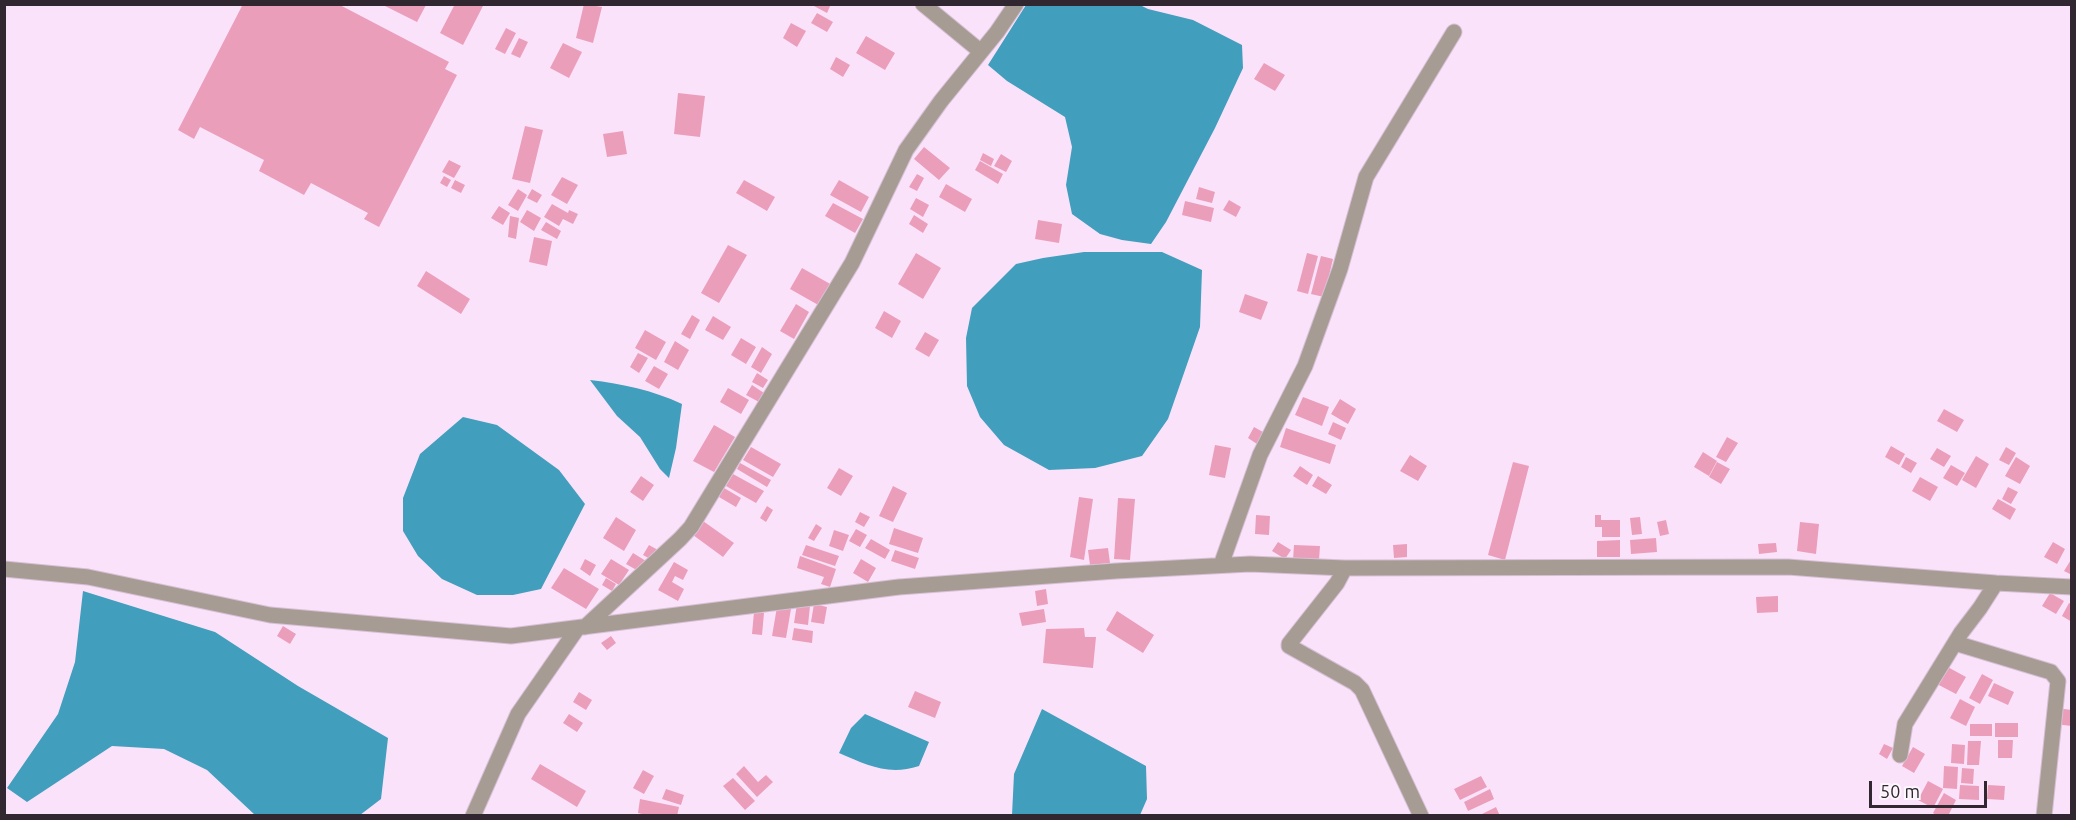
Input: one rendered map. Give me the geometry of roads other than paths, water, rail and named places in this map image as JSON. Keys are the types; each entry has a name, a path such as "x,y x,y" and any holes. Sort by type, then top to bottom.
{"street":[{"path":"923,4 980,51"},
{"path":"473,816 518,714 581,628 691,527 852,263 906,150 1016,4"},
{"path":"1221,565 1260,455 1305,366 1340,269 1366,177 1454,32"},
{"path":"4,569 88,577 270,615 511,636 899,587 1105,571 1250,564 1345,568 1788,567 2072,587"},
{"path":"1345,568 1337,583 1289,644 1355,683 1362,690 1421,816"},
{"path":"1900,755 1905,724 1955,643 1996,583"},
{"path":"1955,643 2051,672 2058,681 2044,816"}],"water":[{"path":"1026,5 1140,5 1193,20 1242,45 1243,68 1166,222 1151,244 1100,234 1072,214 1066,185 1072,147 1065,117 1007,81 988,65"},
{"path":"1084,252 1162,252 1202,270 1200,327 1168,419 1142,456 1095,468 1049,470 1004,445 980,417 967,386 966,338 972,308 1016,264"},
{"path":"590,380 637,388 682,404 669,478 660,469 640,437 617,416"},
{"path":"463,417 497,425 559,470 585,504 541,589 513,595 477,595 442,579 418,556 403,531 403,498 420,454"},
{"path":"83,591 215,632 298,686 388,738 381,799 360,815 255,815 207,770 164,749 112,746 27,802 7,788 58,714 75,662"},
{"path":"1042,709 1146,766 1147,799 1140,815 1012,815 1014,774"},
{"path":"865,714 929,742 919,766 897,770 878,768 839,753 851,728"}]}
